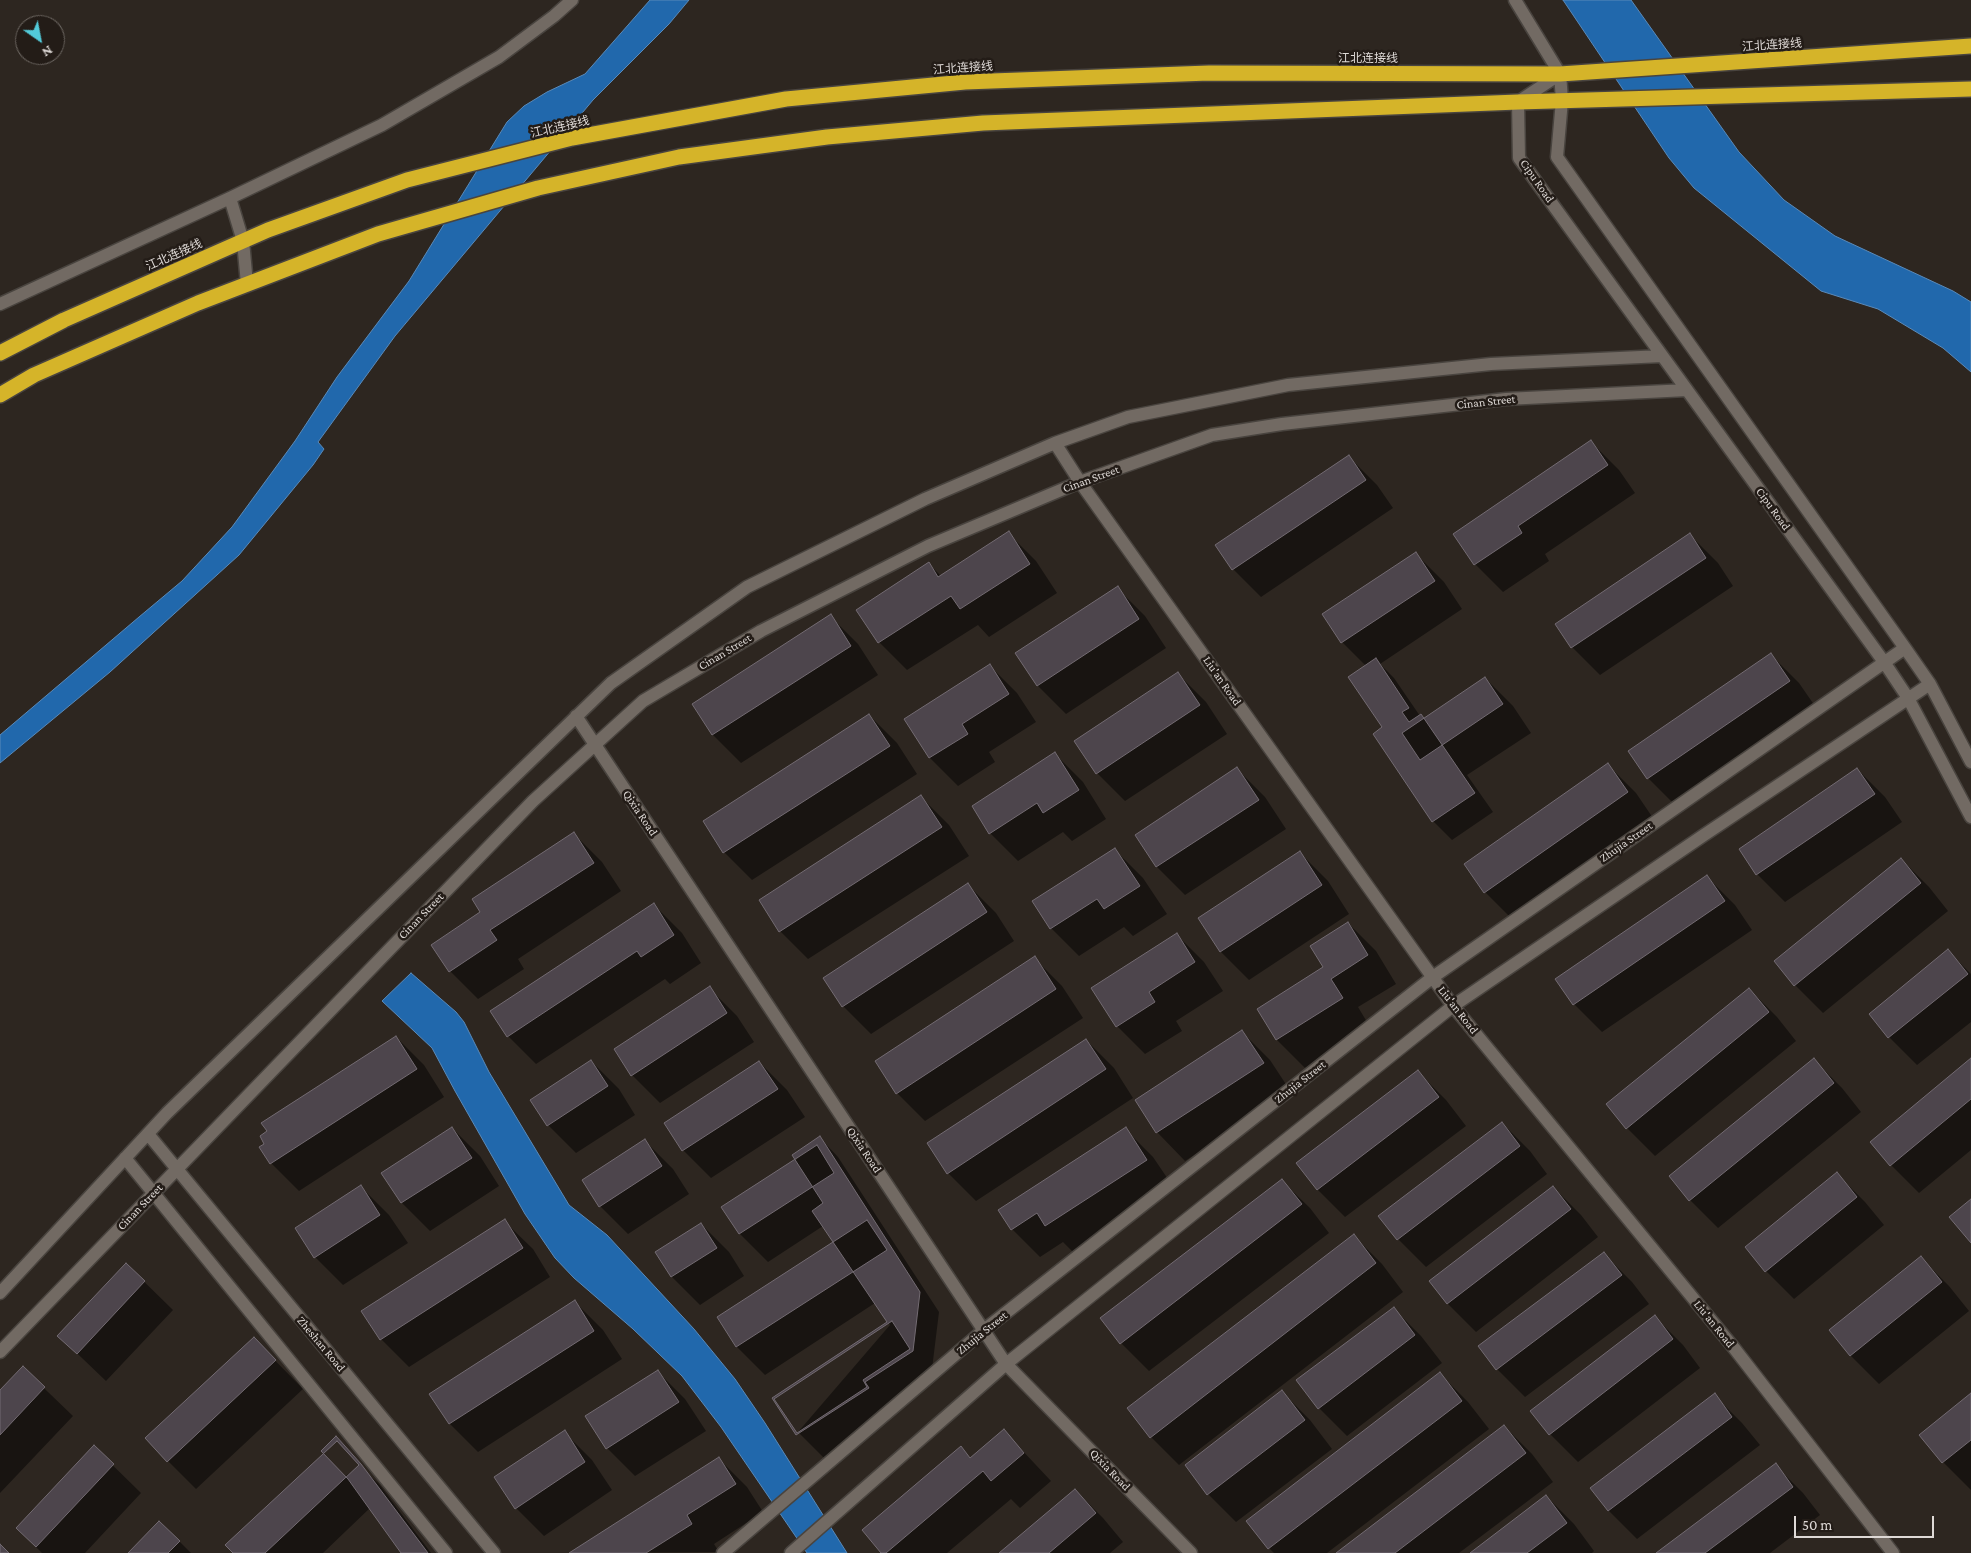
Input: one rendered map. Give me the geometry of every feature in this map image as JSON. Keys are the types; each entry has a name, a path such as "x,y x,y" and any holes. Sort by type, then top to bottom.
{"highway":[{"name":"江北连接线","path":"0,353 64,320 243,241 407,180 572,138 786,99 965,82 1209,72 1560,74 1971,46"},
{"path":"0,395 34,375 198,303 387,231 538,188 679,157 827,137 983,123 1562,100 1971,89"}],"street":[{"path":"0,304 230,198 382,125 499,57 554,16 572,0"},
{"path":"1515,0 1560,74 1562,100 1557,158 1930,684 1971,762"},
{"path":"1518,102 1560,74"},
{"name":"Cipu Road","path":"1518,102 1519,158 1884,662 1908,698 1971,817"},
{"path":"230,198 243,241 247,284"},
{"path":"0,1293 148,1134 576,716 611,683 747,587 925,499 1055,443 1128,418 1288,385 1491,364 1662,356"},
{"name":"Cinan Street","path":"0,1352 533,801 643,702 761,631 928,546 1080,482 1212,435 1282,424 1506,399 1687,390"},
{"name":"Liu'an Road","path":"1055,443 1080,482 1453,1006 1734,1348 1893,1553"},
{"name":"Zhujia Street","path":"723,1553 984,1330 1433,977 1905,648"},
{"path":"791,1553 1006,1364 1453,1006 1930,684"},
{"name":"Qixia Road","path":"576,716 1006,1364 1191,1553"},
{"name":"Zheshan Road","path":"148,1134 494,1553"},
{"path":"125,1158 446,1553"}],"water":[{"path":"650,0 689,0 669,24 593,100 395,336 318,442 324,449 313,465 239,555 110,672 0,763 0,735 182,581 232,527 295,441 337,377 409,281 507,122 524,106 547,92 585,74"},
{"path":"1563,0 1631,0 1739,152 1784,200 1835,236 1953,291 1971,302 1971,372 1943,348 1878,309 1821,291 1694,188 1669,158"},
{"path":"411,973 456,1012 464,1022 489,1072 569,1205 607,1235 694,1329 735,1379 847,1553 807,1553 721,1427 682,1376 633,1329 574,1278 555,1258 525,1214 432,1048 382,1001"}],"building":[{"path":"1591,440 1608,465 1518,526 1522,533 1474,565 1453,534"},
{"path":"1349,455 1366,480 1232,570 1215,545"},
{"path":"1009,531 1030,564 960,609 951,596 878,643 856,610 929,562 938,577"},
{"path":"1690,533 1706,558 1571,648 1555,624"},
{"path":"1416,552 1435,581 1341,643 1322,614"},
{"path":"1118,586 1139,619 1037,686 1015,653"},
{"path":"831,614 851,646 712,735 692,704"},
{"path":"1771,653 1790,681 1647,779 1628,751"},
{"path":"1376,658 1409,708 1402,712 1409,722 1421,714 1475,793 1432,822 1373,734 1382,727 1348,677"},
{"path":"990,664 1009,694 962,724 968,734 929,758 904,719"},
{"path":"1178,672 1200,705 1096,774 1074,741"},
{"path":"1485,677 1503,704 1420,760 1402,733"},
{"path":"869,714 890,746 723,853 703,821"},
{"path":"1055,752 1079,790 1043,813 1037,803 989,834 972,806"},
{"path":"1608,763 1628,792 1484,893 1464,864"},
{"path":"1237,767 1259,800 1156,867 1135,835"},
{"path":"1857,768 1875,794 1756,875 1739,849"},
{"path":"921,795 942,827 779,932 759,900"},
{"path":"574,832 594,863 490,930 497,940 449,972 431,945 480,912 472,899"},
{"path":"1115,848 1140,886 1104,909 1097,899 1050,929 1032,901"},
{"path":"1300,851 1322,885 1220,952 1198,918"},
{"path":"1901,858 1921,883 1794,986 1774,961"},
{"path":"1707,875 1725,901 1573,1005 1555,979"},
{"path":"968,883 987,912 842,1007 823,978"},
{"path":"654,903 674,935 641,957 637,951 507,1037 490,1011"},
{"path":"1348,922 1368,955 1331,979 1343,998 1276,1040 1257,1009 1323,967 1310,946"},
{"path":"1177,933 1195,962 1149,992 1155,1002 1116,1027 1091,988"},
{"path":"1948,949 1968,974 1888,1038 1869,1014"},
{"path":"1035,956 1056,989 896,1094 875,1061"},
{"path":"710,986 727,1013 631,1076 614,1049"},
{"path":"1749,988 1769,1012 1626,1129 1606,1104"},
{"path":"1242,1030 1264,1063 1156,1133 1135,1100"},
{"path":"396,1036 417,1069 270,1164 259,1147 264,1144 260,1136 267,1131 261,1123"},
{"path":"1086,1039 1106,1069 947,1174 927,1143"},
{"path":"1814,1058 1834,1083 1689,1201 1669,1176"},
{"path":"1971,1058 1971,1099 1890,1166 1870,1142"},
{"path":"591,1060 608,1086 547,1126 530,1100"},
{"path":"759,1061 778,1089 682,1151 664,1123"},
{"path":"1418,1070 1439,1097 1317,1190 1296,1163"},
{"path":"1502,1122 1520,1146 1397,1240 1378,1216"},
{"path":"452,1127 472,1158 401,1203 381,1173"},
{"path":"1126,1127 1147,1160 1045,1226 1037,1213 1011,1230 998,1210"},
{"path":"820,1136 920,1292 913,1351 865,1382 869,1388 796,1435 772,1398 887,1322 812,1211 823,1203 792,1155"},
{"path":"645,1139 662,1166 599,1207 582,1180"},
{"path":"817,1145 834,1173 739,1234 721,1207"},
{"path":"1837,1172 1857,1197 1765,1272 1745,1247"},
{"path":"1282,1179 1302,1204 1120,1344 1100,1318"},
{"path":"361,1185 380,1215 314,1258 295,1228"},
{"path":"1553,1186 1571,1209 1447,1304 1429,1281"},
{"path":"1971,1199 1971,1243 1949,1217"},
{"path":"505,1219 523,1248 380,1340 361,1311"},
{"path":"867,1220 887,1250 736,1347 717,1317"},
{"path":"701,1223 717,1248 671,1277 655,1252"},
{"path":"1354,1234 1376,1263 1150,1438 1127,1408"},
{"path":"1604,1252 1622,1275 1496,1370 1478,1346"},
{"path":"1921,1256 1942,1282 1850,1356 1829,1330"},
{"path":"126,1263 145,1281 77,1354 57,1336"},
{"path":"575,1300 594,1331 449,1424 429,1394"},
{"path":"1394,1307 1415,1335 1318,1409 1296,1380"},
{"path":"1655,1315 1673,1339 1549,1435 1530,1411"},
{"path":"892,1321 910,1349 863,1380 867,1387 797,1433 774,1399"},
{"path":"254,1337 276,1360 167,1462 145,1438"},
{"path":"23,1366 45,1387 0,1435 0,1390"},
{"path":"658,1370 679,1402 606,1449 585,1416"},
{"path":"1440,1372 1462,1401 1268,1549 1246,1521"},
{"path":"1282,1390 1305,1420 1207,1495 1185,1465"},
{"path":"1715,1393 1732,1417 1608,1511 1590,1488"},
{"path":"1971,1393 1971,1440 1942,1463 1919,1435"},
{"path":"1504,1425 1526,1453 1395,1553 1336,1553"},
{"path":"1004,1429 1024,1453 991,1481 983,1471 886,1553 881,1553 862,1530 961,1446 970,1458"},
{"path":"565,1430 585,1462 515,1509 494,1477"},
{"path":"336,1436 361,1464 428,1553 401,1553 348,1479 321,1451"},
{"path":"337,1441 359,1465 265,1553 233,1553 225,1545"},
{"path":"94,1445 114,1464 36,1547 16,1528"},
{"path":"719,1457 736,1484 687,1515 692,1524 646,1553 569,1553"},
{"path":"1776,1463 1793,1487 1705,1553 1656,1553"},
{"path":"1075,1489 1096,1513 1049,1553 999,1553"},
{"path":"1546,1495 1567,1523 1527,1553 1470,1553"},
{"path":"159,1521 180,1541 168,1553 128,1553"},
{"path":"0,1544 9,1553 0,1553"}]}
